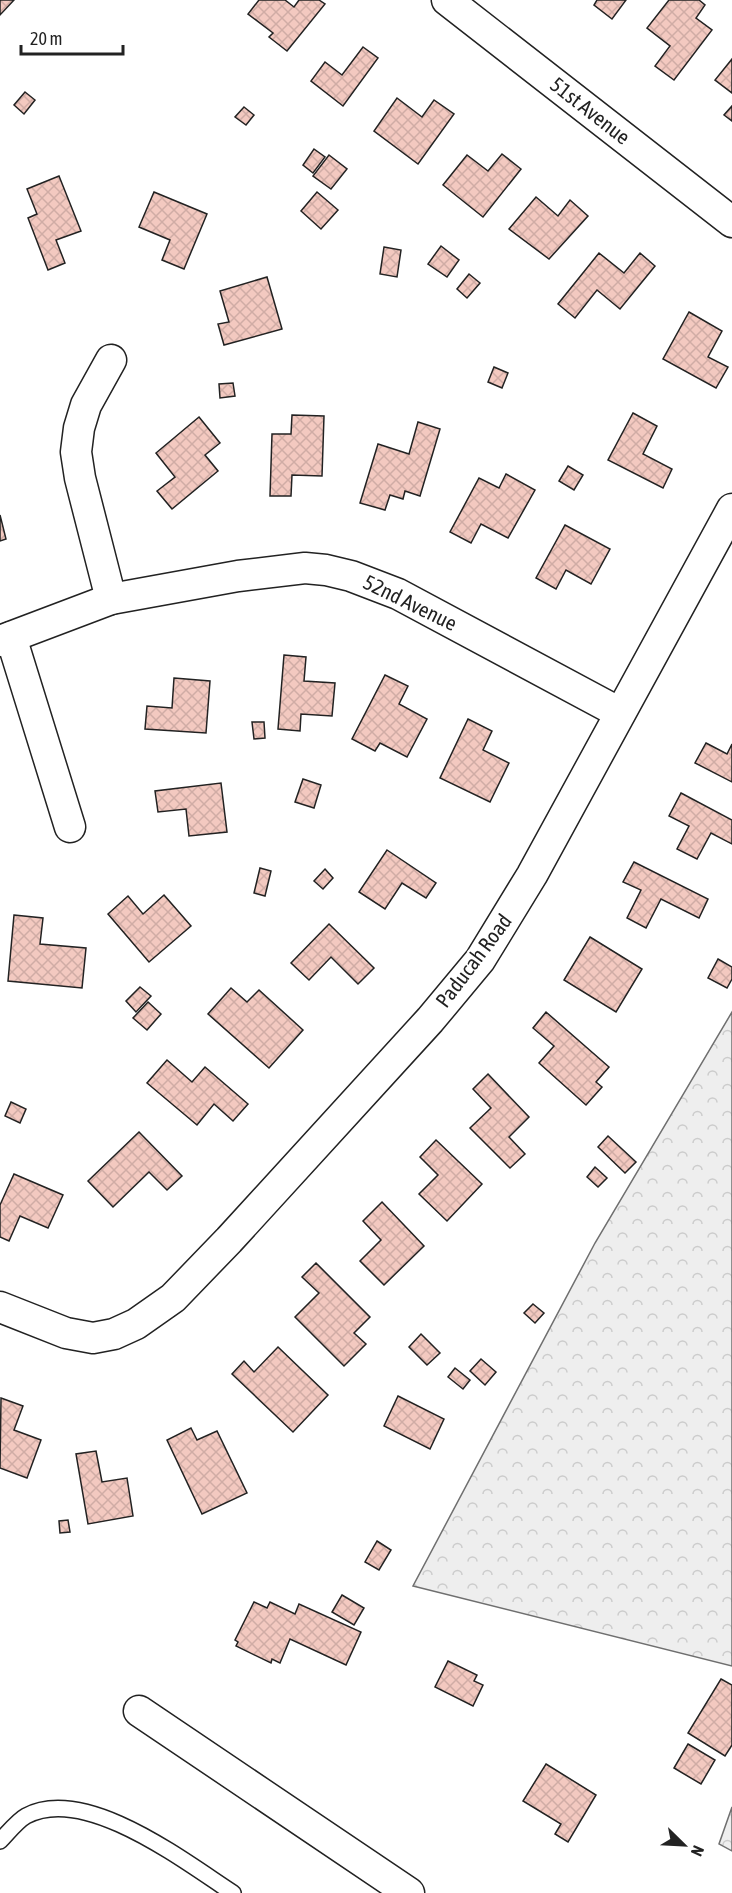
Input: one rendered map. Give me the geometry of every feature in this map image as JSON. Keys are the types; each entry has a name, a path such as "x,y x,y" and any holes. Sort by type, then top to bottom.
{"street":[{"name":"51st Avenue","path":"447,0 732,222"},
{"path":"111,360 86,405 79,428 76,452 80,478 111,599"},
{"name":"Paducah Road","path":"0,1307 66,1333 93,1338 114,1334 136,1324 173,1298 229,1240 430,1020 480,960 532,875 732,509"},
{"name":"52nd Avenue","path":"70,827 6,639 111,599 238,576 305,568 351,576 398,594 620,712"},
{"path":"138,1711 410,1893"}],"lane":[{"path":"0,1841 26,1816 58,1807 93,1813 148,1838 233,1893"}],"green space":[{"path":"732,1012 732,1666 413,1586 595,1243"},
{"path":"732,1807 732,1851 719,1844"}],"building":[{"path":"0,0 14,0 0,15"},
{"path":"259,0 285,0 294,7 299,0 319,0 325,4 287,51 269,37 273,33 248,14"},
{"path":"597,0 626,0 612,19 594,5"},
{"path":"669,0 699,0 705,5 696,18 712,30 674,80 655,66 670,46 647,28"},
{"path":"363,47 378,58 343,106 311,81 325,62 342,75"},
{"path":"732,59 732,93 715,80"},
{"path":"25,92 35,100 24,114 14,105"},
{"path":"397,98 422,117 434,100 454,114 418,164 374,131"},
{"path":"732,106 732,121 724,115"},
{"path":"244,107 254,115 246,125 235,117"},
{"path":"314,149 325,157 313,173 303,165"},
{"path":"502,154 521,169 483,217 443,185 467,155 488,171"},
{"path":"329,155 347,169 331,189 313,176"},
{"path":"59,176 81,231 56,240 65,263 48,270 28,218 37,214 27,189"},
{"path":"154,192 207,214 184,269 162,260 170,240 139,227"},
{"path":"317,192 338,210 321,229 301,211"},
{"path":"536,197 558,216 570,200 588,216 549,259 509,229"},
{"path":"441,246 459,260 447,277 428,264"},
{"path":"384,247 401,250 397,277 380,274"},
{"path":"599,253 624,273 640,253 655,266 620,309 597,290 575,318 558,304"},
{"path":"469,274 480,283 467,298 457,289"},
{"path":"267,277 282,329 224,345 218,324 229,322 220,291"},
{"path":"689,312 722,331 708,357 728,367 716,388 663,359"},
{"path":"494,367 508,373 502,388 488,382"},
{"path":"233,383 235,396 220,398 219,384"},
{"path":"633,413 657,426 643,454 672,469 663,488 608,460"},
{"path":"292,415 324,416 322,476 292,475 291,496 270,496 272,434 291,434"},
{"path":"199,417 220,443 205,455 218,471 172,509 157,491 175,477 156,453"},
{"path":"418,422 440,429 420,496 405,491 403,499 390,495 385,510 360,503 378,444 409,454"},
{"path":"568,466 583,475 574,490 559,481"},
{"path":"506,474 535,490 508,538 481,524 471,543 450,532 479,478 499,488"},
{"path":"0,515 6,539 0,541"},
{"path":"565,525 610,549 591,584 566,570 556,589 536,578"},
{"path":"284,655 306,657 304,681 335,683 332,716 301,714 300,731 278,729"},
{"path":"385,675 408,686 399,704 427,719 407,757 380,743 375,751 352,739"},
{"path":"174,678 210,681 206,733 145,729 147,706 172,708"},
{"path":"468,719 492,731 483,750 509,763 490,802 440,778"},
{"path":"252,722 264,722 265,738 254,739"},
{"path":"706,743 727,754 732,744 732,782 695,763"},
{"path":"303,779 321,785 314,808 295,802"},
{"path":"221,783 227,832 189,836 186,809 158,812 155,791"},
{"path":"681,793 732,820 732,844 711,833 697,859 677,849 689,826 669,816"},
{"path":"387,850 436,883 426,898 402,883 385,909 359,892"},
{"path":"634,862 708,899 699,918 661,899 646,928 627,918 641,890 623,882"},
{"path":"260,868 271,871 265,896 254,893"},
{"path":"325,869 333,878 323,889 314,881"},
{"path":"164,895 191,926 149,962 108,914 128,896 143,914"},
{"path":"14,915 43,918 40,944 86,948 82,988 8,981"},
{"path":"329,924 374,968 358,984 331,957 309,980 291,963"},
{"path":"590,937 642,969 616,1012 564,980"},
{"path":"718,959 732,967 732,979 727,988 708,978"},
{"path":"140,987 151,996 136,1012 126,1001"},
{"path":"231,988 247,1002 259,990 303,1030 269,1068 208,1014"},
{"path":"148,1002 161,1014 147,1030 133,1018"},
{"path":"546,1012 609,1067 596,1082 602,1087 586,1105 539,1063 554,1046 533,1028"},
{"path":"167,1060 192,1082 205,1067 248,1104 233,1121 214,1104 197,1125 147,1083"},
{"path":"488,1074 529,1117 509,1137 525,1154 510,1168 470,1128 491,1108 473,1089"},
{"path":"11,1102 26,1109 20,1123 5,1116"},
{"path":"139,1132 182,1176 167,1190 149,1172 113,1207 88,1181"},
{"path":"608,1136 636,1162 625,1173 598,1147"},
{"path":"436,1140 482,1184 447,1221 419,1194 438,1175 420,1157"},
{"path":"595,1167 607,1178 598,1187 587,1177"},
{"path":"14,1174 63,1195 48,1228 20,1216 9,1241 0,1237 0,1205"},
{"path":"382,1202 424,1246 384,1285 360,1261 381,1240 363,1221"},
{"path":"316,1263 370,1317 354,1333 366,1344 344,1366 295,1317 319,1293 302,1277"},
{"path":"533,1304 544,1313 535,1323 524,1313"},
{"path":"421,1334 440,1353 427,1365 409,1347"},
{"path":"278,1347 328,1395 293,1432 232,1374 244,1361 254,1372"},
{"path":"481,1359 496,1372 485,1385 470,1371"},
{"path":"455,1368 470,1380 463,1389 448,1377"},
{"path":"398,1396 444,1419 430,1449 384,1426"},
{"path":"1,1398 23,1406 14,1430 41,1440 27,1478 0,1468"},
{"path":"191,1428 197,1440 217,1431 247,1493 202,1514 167,1440"},
{"path":"96,1451 102,1482 127,1478 133,1516 88,1524 76,1454"},
{"path":"68,1520 70,1532 60,1533 59,1521"},
{"path":"377,1541 391,1550 379,1570 365,1562"},
{"path":"342,1595 364,1608 354,1625 332,1612"},
{"path":"254,1602 267,1608 270,1602 295,1614 299,1604 361,1632 346,1665 290,1639 280,1663 272,1659 271,1663 236,1646 238,1642 235,1640"},
{"path":"448,1661 477,1675 474,1681 483,1685 473,1706 435,1687"},
{"path":"721,1679 732,1685 732,1745 725,1756 688,1733"},
{"path":"688,1744 715,1760 701,1784 674,1768"},
{"path":"546,1764 596,1795 568,1842 555,1834 561,1824 523,1801"}]}
